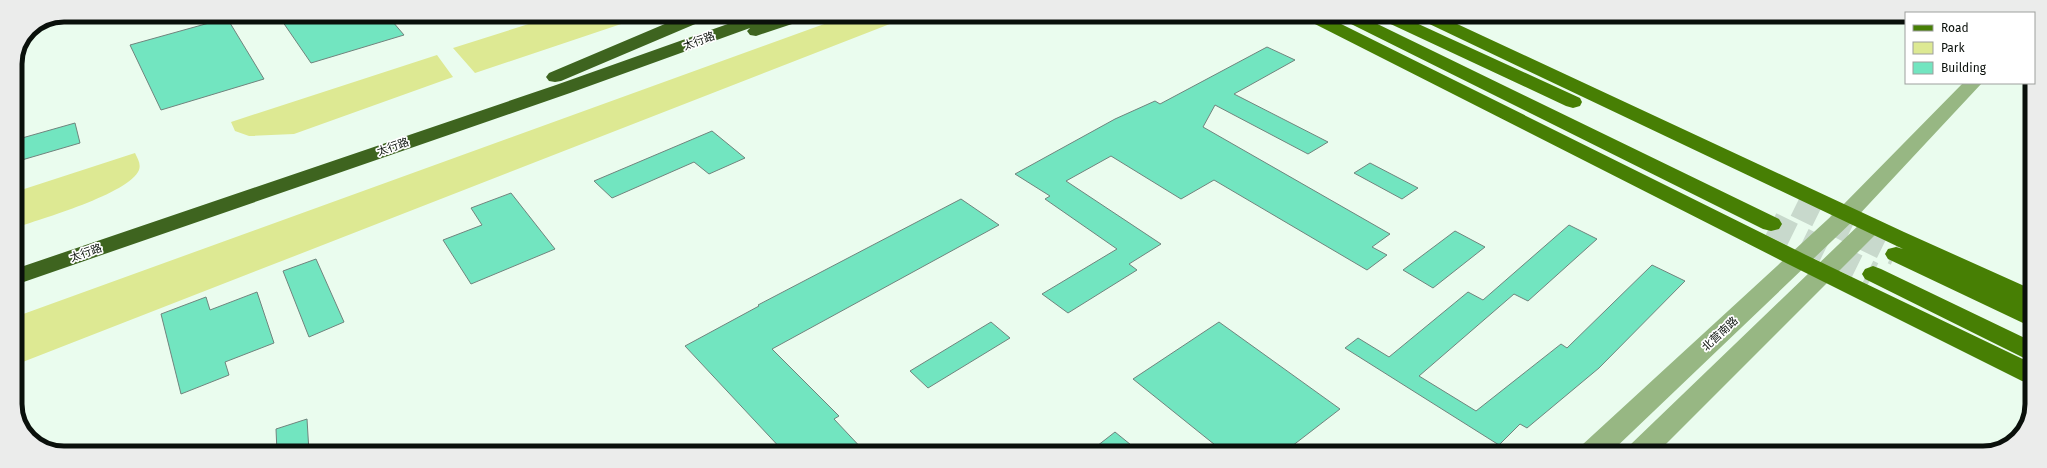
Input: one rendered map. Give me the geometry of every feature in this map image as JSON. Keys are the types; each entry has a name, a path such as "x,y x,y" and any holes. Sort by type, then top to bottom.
{"highway":[{"path":"559,84 687,22"},
{"name":"太行路","path":"22,275 559,84 715,22"},
{"name":"太行路","path":"22,263 749,22"},
{"path":"559,84 716,46 782,22"}],"main road":[{"path":"1325,22 1798,260 2025,371"},
{"path":"1361,22 1771,224"},
{"path":"1401,22 1796,205"},
{"path":"1440,22 1871,226 2025,295"},
{"path":"1896,254 2025,314"},
{"path":"1872,274 2025,348"}],"street":[{"name":"北营南路","path":"1599,446 1847,214 1972,84"},
{"path":"1647,446 1871,226"}],"green space":[{"path":"535,22 627,22 475,73 453,48"},
{"path":"830,22 895,22 22,362 22,314"},
{"path":"437,55 453,77 294,134 249,136 235,131 231,122"},
{"path":"135,153 138,159 139,170 132,179 119,188 83,205 22,226 22,190"}],"building":[{"path":"213,22 229,22 264,79 161,110 130,45"},
{"path":"283,22 393,22 404,35 311,63"},
{"path":"1267,47 1295,60 1234,94 1328,142 1308,154 1215,105 1203,127 1390,234 1372,247 1387,255 1367,270 1214,180 1181,199 1111,156 1066,181 1161,244 1129,264 1137,270 1068,313 1042,294 1117,249 1045,199 1050,196 1015,174 1115,119 1155,101 1160,104"},
{"path":"75,123 80,143 22,160 22,138"},
{"path":"712,131 745,158 709,174 694,162 612,198 594,181"},
{"path":"1370,163 1418,188 1402,199 1354,173"},
{"path":"511,193 555,249 471,284 443,240 482,225 471,208"},
{"path":"961,199 999,225 772,349 839,416 834,419 859,446 778,446 685,346 759,306 758,305"},
{"path":"1569,225 1597,239 1528,301 1514,294 1419,376 1476,411 1561,344 1567,348 1652,265 1685,281 1599,368 1527,428 1520,424 1499,445 1345,348 1358,338 1389,357 1468,292 1483,300"},
{"path":"1455,231 1485,247 1433,288 1403,270"},
{"path":"316,259 344,322 309,337 283,271"},
{"path":"257,292 274,343 225,362 229,375 181,394 161,314 206,297 210,310"},
{"path":"991,322 1010,338 928,388 910,371"},
{"path":"1219,322 1340,409 1292,446 1216,446 1133,379"},
{"path":"307,419 309,446 277,446 276,429"},
{"path":"1115,432 1132,446 1097,446"}],"tunnel":[{"path":"1796,205 1896,254"},
{"path":"1771,224 1873,274"}]}
